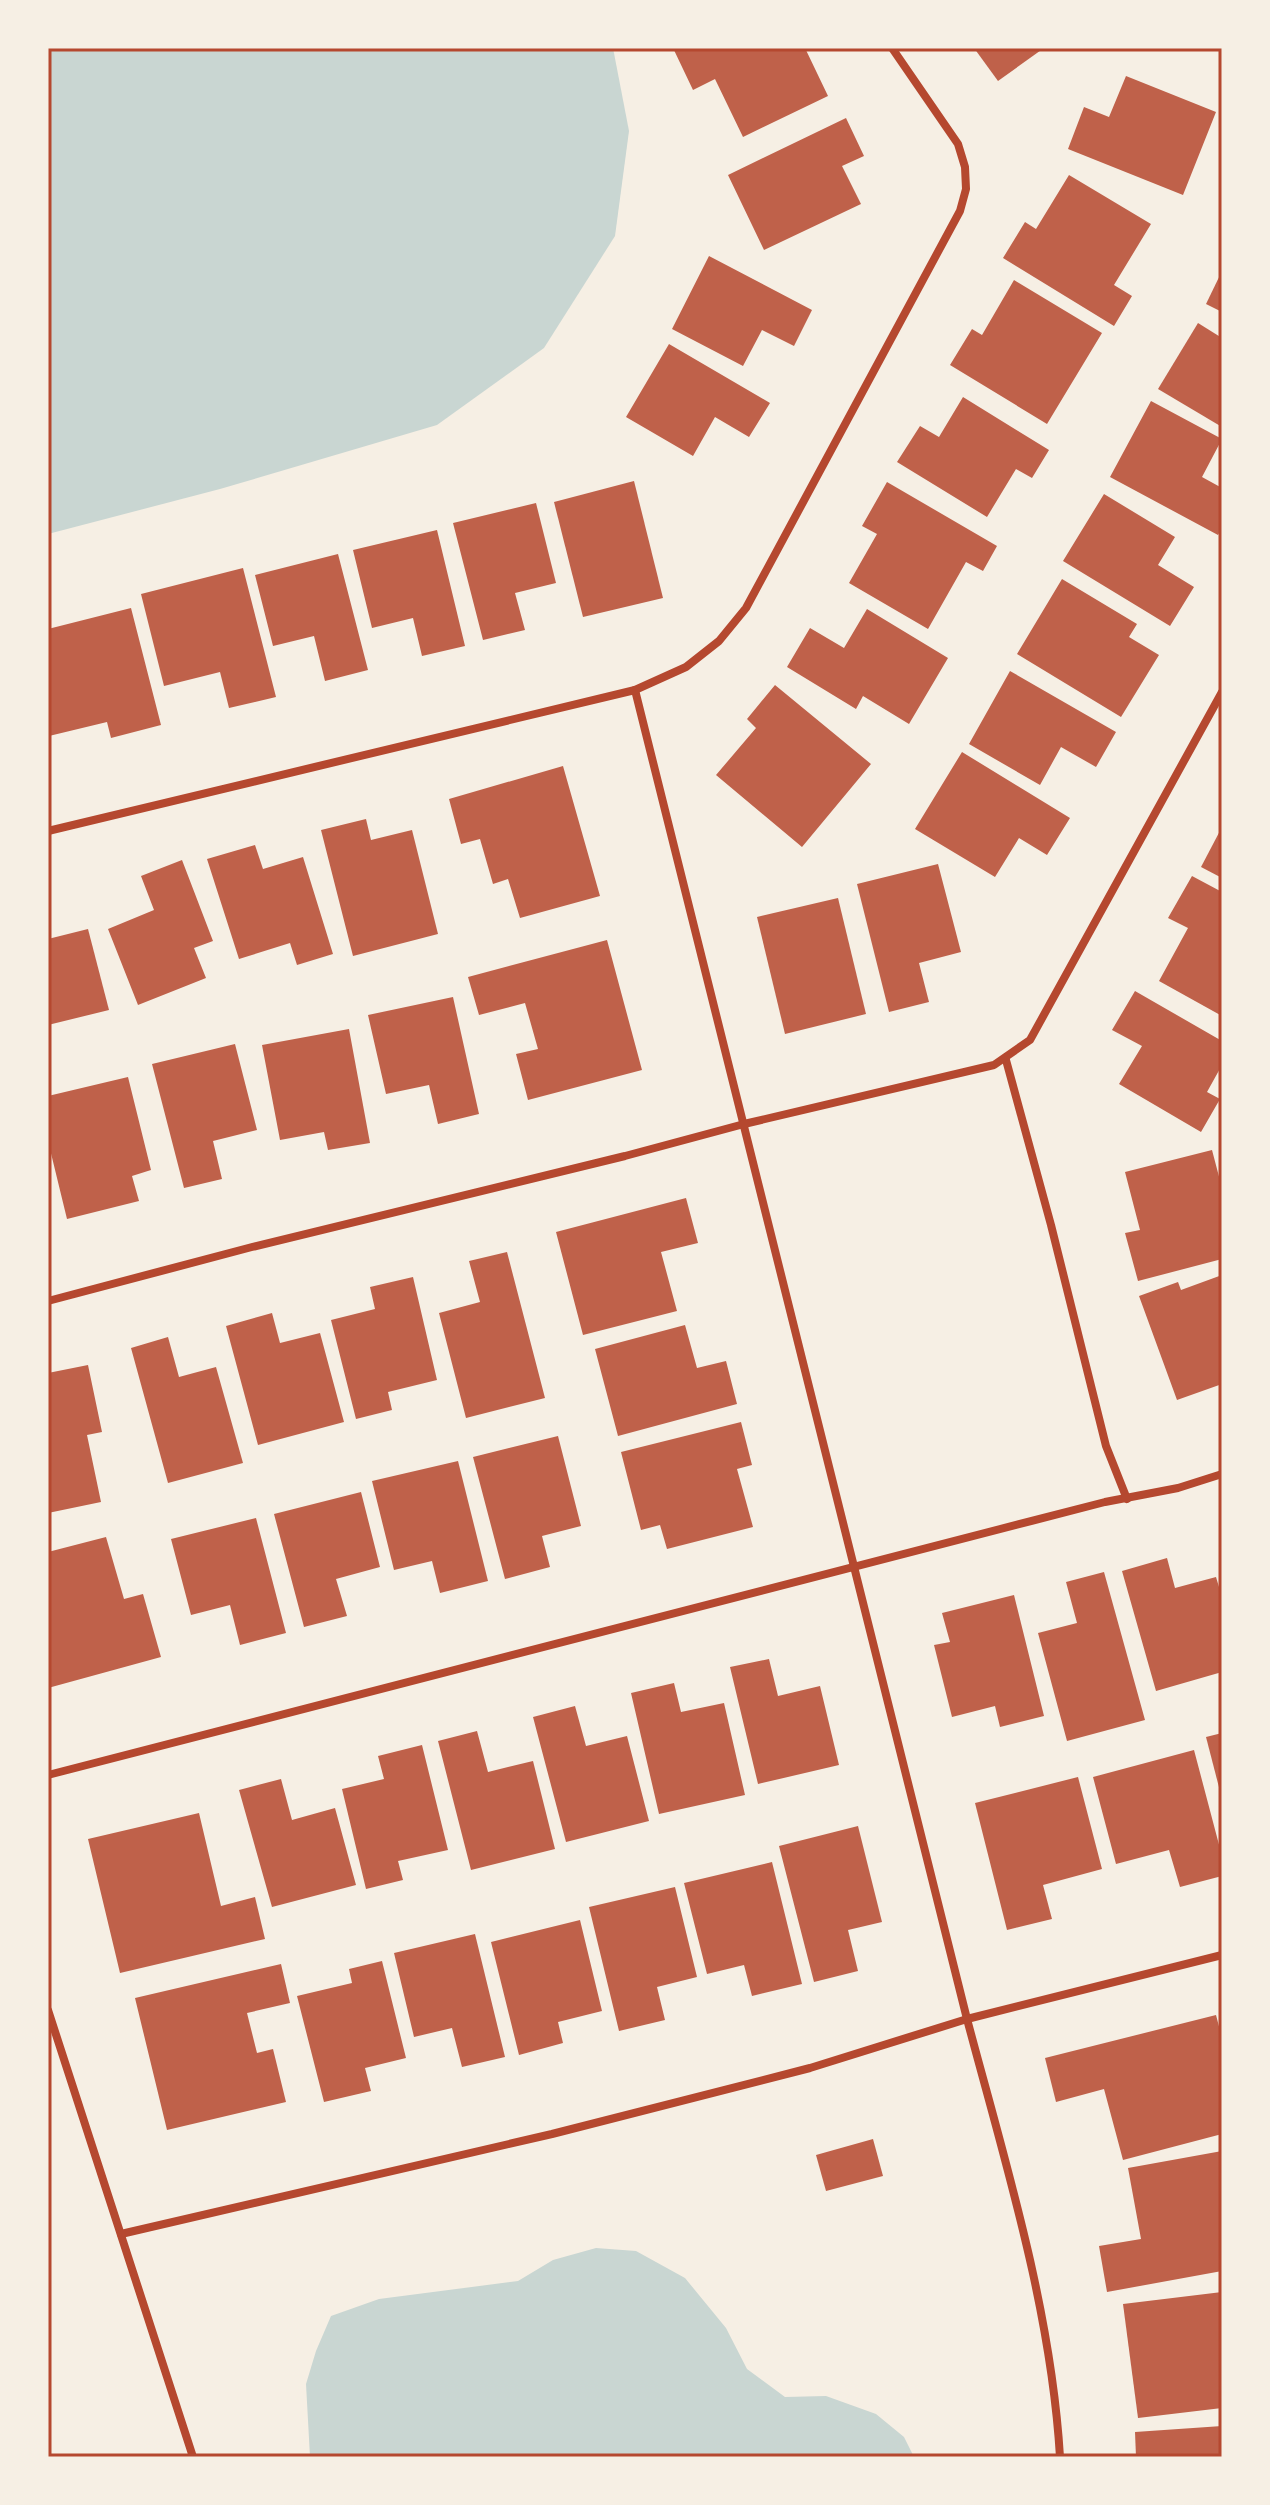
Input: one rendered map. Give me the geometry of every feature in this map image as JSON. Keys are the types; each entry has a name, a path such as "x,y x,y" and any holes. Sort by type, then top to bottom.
{"street":[{"path":"48,831 635,690 686,667 719,641 746,608 960,211 966,189 965,167 958,144 892,48"},
{"path":"635,690 967,2019 1020,2214 1044,2329 1060,2457"},
{"path":"48,1301 252,1247 1006,1060 1030,1040 1222,692"},
{"path":"1006,1060 1106,1446 1127,1499"},
{"path":"48,1775 1105,1502 1178,1488 1222,1474"},
{"path":"121,2234 552,2134 810,2068 967,2019 1222,1955"},
{"path":"48,2010 193,2457"}],"shaded area":[{"path":"48,48 613,48 629,131 615,236 544,348 437,425 220,489 48,534"},
{"path":"596,2248 636,2251 685,2278 726,2328 747,2369 785,2397 826,2396 876,2414 904,2437 914,2457 310,2457 306,2384 331,2316 379,2299 518,2281 553,2260"}],"building":[{"path":"673,48 805,48 828,96 743,137 715,79 693,90"},
{"path":"974,48 1044,48 998,81"},
{"path":"1126,76 1216,112 1183,195 1068,149 1084,107 1109,117"},
{"path":"846,118 864,156 842,166 861,204 764,250 728,175"},
{"path":"1069,175 1151,224 1114,285 1132,296 1114,326 1003,258 1025,222 1036,229"},
{"path":"709,256 812,310 794,346 762,330 743,366 672,329"},
{"path":"1222,271 1222,312 1206,304"},
{"path":"1014,280 1102,333 1047,424 950,365 972,329 982,335"},
{"path":"1198,323 1222,338 1222,427 1158,389"},
{"path":"669,344 770,403 749,437 715,417 693,456 626,417"},
{"path":"963,397 1049,450 1032,478 1016,469 987,517 897,462 920,426 939,437"},
{"path":"1151,401 1222,439 1202,477 1222,488 1222,528 1218,535 1110,477"},
{"path":"634,481 663,598 583,617 554,502"},
{"path":"887,482 997,546 983,571 966,562 928,629 849,583 877,534 862,526"},
{"path":"1104,494 1175,537 1158,565 1194,587 1170,626 1063,561"},
{"path":"536,503 556,583 515,593 525,630 483,640 453,523"},
{"path":"437,530 465,646 422,656 413,618 372,628 353,550"},
{"path":"338,554 368,670 325,681 314,636 273,646 255,575"},
{"path":"243,568 276,697 229,708 220,672 164,686 141,594"},
{"path":"1062,579 1137,624 1129,637 1159,655 1121,717 1017,654"},
{"path":"131,608 161,725 111,738 107,722 49,736 48,629"},
{"path":"867,609 948,658 909,724 863,696 856,709 787,667 810,628 844,648"},
{"path":"1010,671 1116,732 1096,767 1061,747 1040,785 969,744"},
{"path":"775,685 871,764 802,847 716,775 756,728 747,719"},
{"path":"962,752 1070,818 1047,855 1019,838 995,877 915,829"},
{"path":"563,766 600,896 520,918 508,879 493,884 480,839 461,844 449,799"},
{"path":"366,819 371,840 412,830 438,934 353,956 321,830"},
{"path":"1222,827 1222,878 1201,867"},
{"path":"255,845 263,869 303,857 333,954 297,965 290,943 239,959 207,859"},
{"path":"182,860 213,941 194,948 206,978 138,1005 108,929 154,910 141,876"},
{"path":"938,864 961,952 919,963 929,1002 889,1012 857,884"},
{"path":"1192,876 1222,892 1222,1016 1159,981 1188,928 1168,918"},
{"path":"838,898 866,1014 785,1034 757,917"},
{"path":"88,929 109,1010 48,1025 48,939"},
{"path":"607,940 642,1070 528,1100 516,1054 538,1049 525,1003 479,1015 468,977"},
{"path":"1135,991 1222,1041 1222,1065 1207,1092 1220,1099 1201,1132 1119,1084 1142,1046 1112,1030"},
{"path":"453,997 479,1114 438,1124 429,1085 386,1094 368,1015"},
{"path":"349,1029 370,1143 328,1150 324,1132 280,1140 262,1045"},
{"path":"235,1044 257,1130 213,1141 222,1179 184,1188 152,1064"},
{"path":"128,1077 151,1170 132,1176 139,1201 67,1219 48,1141 48,1096"},
{"path":"1212,1150 1222,1188 1222,1259 1138,1281 1125,1233 1140,1230 1125,1172"},
{"path":"686,1198 698,1243 661,1252 677,1311 583,1335 556,1232"},
{"path":"507,1252 545,1398 466,1418 439,1313 480,1302 469,1261"},
{"path":"1222,1275 1222,1384 1177,1400 1139,1296 1178,1282 1181,1290"},
{"path":"413,1277 437,1380 388,1392 392,1410 356,1419 331,1320 375,1309 370,1287"},
{"path":"272,1313 280,1343 320,1333 344,1422 258,1445 226,1326"},
{"path":"685,1325 697,1368 726,1361 737,1404 618,1436 595,1349"},
{"path":"168,1337 179,1377 216,1367 243,1463 168,1483 131,1348"},
{"path":"88,1365 102,1432 87,1435 101,1502 48,1513 48,1373"},
{"path":"741,1422 752,1465 737,1469 753,1527 667,1549 660,1525 641,1530 621,1452"},
{"path":"558,1436 581,1526 542,1536 550,1567 505,1579 473,1457"},
{"path":"458,1461 488,1581 440,1593 432,1561 394,1570 372,1481"},
{"path":"361,1492 380,1567 336,1579 347,1616 304,1627 274,1514"},
{"path":"256,1518 286,1633 240,1645 230,1605 191,1615 171,1539"},
{"path":"106,1537 124,1599 143,1594 161,1657 48,1688 48,1552"},
{"path":"1167,1558 1175,1588 1216,1577 1222,1597 1222,1672 1156,1691 1122,1571"},
{"path":"1104,1572 1145,1720 1067,1741 1038,1633 1077,1623 1066,1582"},
{"path":"1014,1595 1044,1716 1000,1727 995,1706 952,1717 934,1645 950,1642 942,1613"},
{"path":"769,1659 778,1696 820,1686 839,1765 758,1784 730,1667"},
{"path":"674,1683 681,1712 724,1703 745,1795 659,1814 631,1693"},
{"path":"575,1706 586,1746 627,1736 649,1821 566,1842 533,1717"},
{"path":"477,1731 488,1772 533,1761 555,1849 471,1870 438,1741"},
{"path":"1222,1733 1222,1795 1221,1795 1206,1737"},
{"path":"422,1745 448,1850 398,1861 403,1880 366,1889 342,1789 384,1779 378,1756"},
{"path":"1194,1750 1222,1856 1222,1876 1180,1887 1169,1850 1116,1864 1093,1777"},
{"path":"1078,1777 1102,1869 1043,1885 1052,1919 1007,1930 975,1803"},
{"path":"281,1779 292,1820 335,1808 356,1885 272,1907 239,1790"},
{"path":"199,1813 221,1906 255,1897 265,1939 120,1973 88,1839"},
{"path":"858,1826 882,1922 848,1930 858,1971 814,1982 779,1846"},
{"path":"772,1862 802,1984 752,1996 744,1965 707,1974 684,1883"},
{"path":"675,1887 697,1977 657,1987 665,2020 619,2031 589,1907"},
{"path":"580,1920 602,2011 558,2022 563,2043 519,2055 491,1942"},
{"path":"475,1934 505,2057 462,2067 452,2028 414,2037 394,1953"},
{"path":"382,1961 406,2058 365,2068 371,2091 324,2102 297,1996 352,1983 349,1969"},
{"path":"281,1964 290,2003 247,2013 257,2053 273,2049 286,2102 167,2130 135,1998"},
{"path":"1216,2015 1222,2038 1222,2134 1123,2160 1104,2089 1056,2102 1045,2058"},
{"path":"873,2139 883,2176 826,2191 816,2155"},
{"path":"1222,2151 1222,2271 1107,2292 1099,2246 1141,2239 1128,2168"},
{"path":"1222,2292 1222,2408 1138,2418 1123,2304"},
{"path":"1222,2426 1222,2457 1136,2457 1135,2432"}]}
